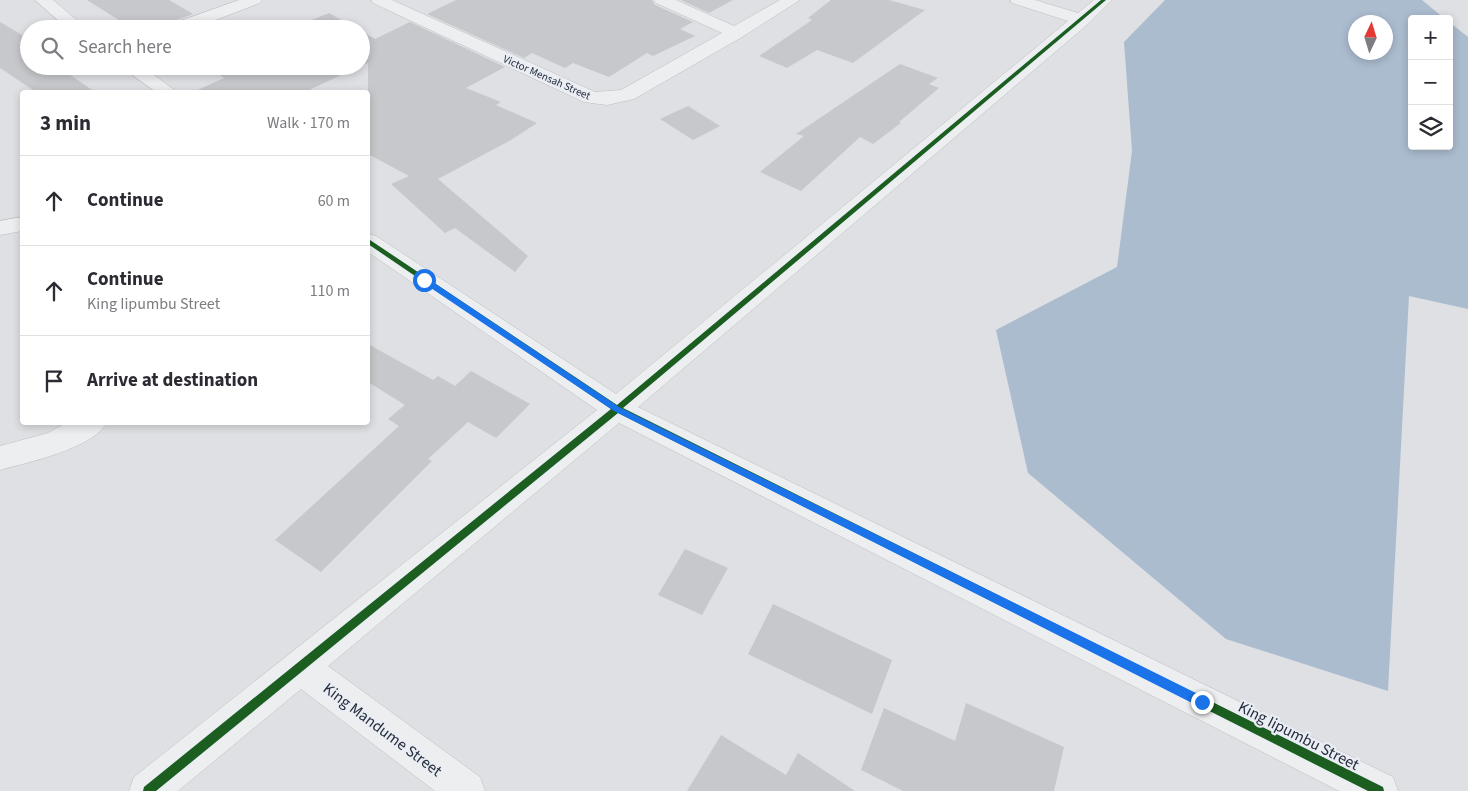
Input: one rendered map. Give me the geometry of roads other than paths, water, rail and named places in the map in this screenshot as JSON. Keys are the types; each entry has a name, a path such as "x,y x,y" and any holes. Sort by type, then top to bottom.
{"street":[{"path":"43,0 69,20"},
{"path":"200,20 254,0"},
{"name":"Victor Mensah Street","path":"378,0 582,94 599,100 627,95 792,0"},
{"path":"662,0 736,33"},
{"path":"1018,0 1082,20"},
{"path":"148,791 616,409 1104,0"},
{"path":"142,75 165,90"},
{"path":"0,228 20,224"},
{"name":"King Iipumbu Street","path":"371,247 616,409 1379,791"},
{"path":"0,458 56,443 88,425"},
{"name":"King Mandume Street","path":"300,666 466,791"}],"water":[{"path":"1165,0 1422,0 1440,15 1408,15 1408,150 1453,150 1453,25 1468,37 1468,309 1409,296 1388,691 1226,639 1028,473 996,330 1117,267 1132,151 1124,42"}]}
